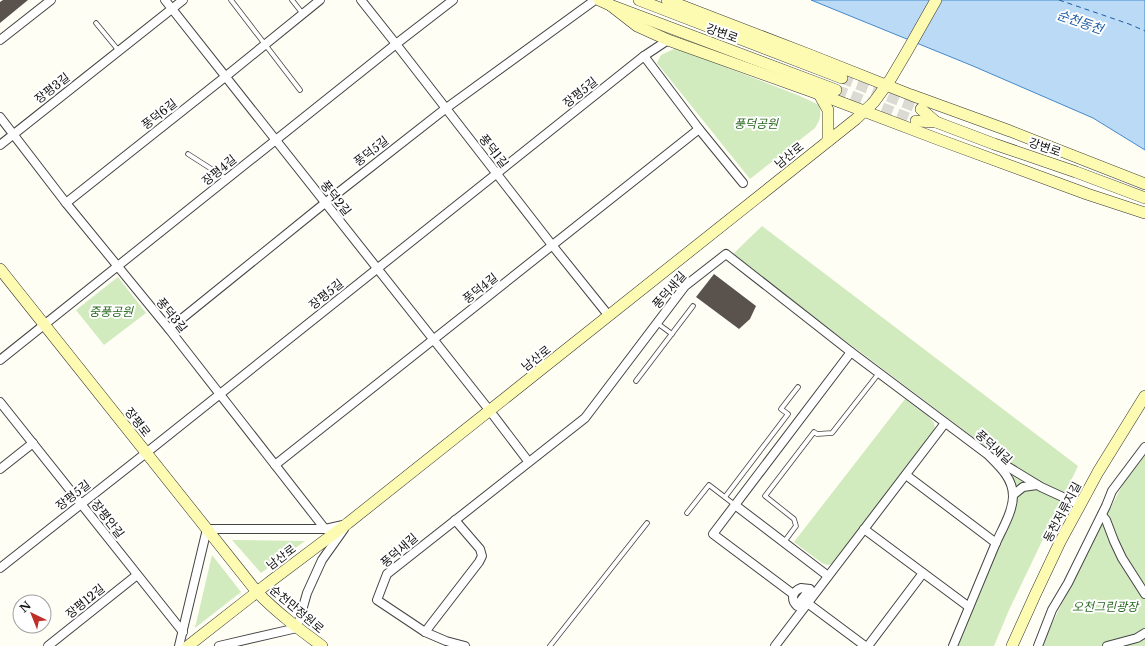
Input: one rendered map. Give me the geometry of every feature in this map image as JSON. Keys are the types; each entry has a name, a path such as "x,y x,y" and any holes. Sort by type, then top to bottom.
{"main road":[{"name":"강변로","path":"599,0 836,90"},
{"name":"강변로","path":"639,0 842,78"},
{"path":"667,0 888,82 1145,184"},
{"name":"남산로","path":"188,646 490,411 856,119 874,102 888,82 936,0"},
{"path":"610,5 637,26 668,40 820,94 1050,181 1145,213"},
{"path":"820,94 828,110 828,140"},
{"name":"강변로","path":"921,110 936,122 1145,198"},
{"name":"강변로","path":"916,121 936,122"},
{"name":"장평로","path":"0,269 257,592"},
{"name":"동천저류지길","path":"1012,646 1057,549 1080,505 1098,472 1145,396"},
{"name":"순천만정원로","path":"257,592 274,609 322,646"}],"street":[{"path":"0,40 51,0"},
{"name":"풍덕2길","path":"165,0 528,461"},
{"name":"장평3길","path":"0,145 183,0"},
{"name":"풍덕6길","path":"66,203 320,0"},
{"name":"풍덕1길","path":"361,0 609,316"},
{"name":"장평4길","path":"0,360 453,0"},
{"name":"풍덕5길","path":"169,329 445,108 595,0"},
{"name":"장평5길","path":"0,568 644,56 668,40"},
{"path":"644,56 699,129 743,183"},
{"name":"풍덕3길","path":"0,117 66,203 169,329 324,529"},
{"name":"풍덕4길","path":"275,465 699,129"},
{"name":"풍덕새길","path":"465,646 446,641 425,632 377,600 387,574 528,461 585,418 685,286 726,254 879,374 987,454 1006,473 1010,480 1013,503 953,646"},
{"path":"793,594 713,534 851,352"},
{"name":"장평안길","path":"0,402 183,632"},
{"path":"775,646 805,601 828,576 945,423"},
{"path":"0,469 33,443"},
{"path":"1038,646 1052,610 1068,583 1102,515 1112,491 1145,447"},
{"path":"987,454 1037,485 1080,505"},
{"path":"906,475 996,543"},
{"path":"1013,495 1023,486 1037,485"},
{"path":"735,505 828,576"},
{"path":"1102,515 1106,520 1122,558 1145,594"},
{"path":"425,632 482,556 480,549 455,520"},
{"path":"179,646 207,529 324,529 348,523"},
{"path":"219,646 297,628 307,593 322,560 348,523"},
{"path":"864,529 969,607"},
{"path":"805,601 866,646 923,573"},
{"name":"장평12길","path":"48,646 137,575"},
{"path":"810,588 805,601 797,606 794,603 793,594 797,589 810,588"},
{"path":"1107,646 1137,638 1145,633"}],"lane":[{"path":"231,0 300,90"},
{"path":"292,0 303,14"},
{"path":"96,23 119,51"},
{"path":"188,154 227,179"},
{"path":"636,381 693,306"},
{"path":"657,323 672,334"},
{"path":"784,542 796,526 794,519 765,496 814,432 817,434 832,433 879,374"},
{"path":"725,497 788,414 781,410 798,387"},
{"path":"687,514 709,485 735,505"},
{"path":"550,646 647,523"}],"green space":[{"name":"풍덕공원","path":"676,48 800,96 819,105 820,115 817,125 750,179 657,63 661,55"},
{"path":"762,226 1078,466 1009,610 994,646 955,646 1014,512 1014,486 1009,470 1003,461 989,449 732,255"},
{"name":"중풍공원","path":"118,277 146,313 104,345 76,310"},
{"path":"905,399 929,417 934,423 935,430 832,564 827,565 822,563 794,542"},
{"name":"오천그린광장","path":"1145,455 1145,646 1042,646 1082,562 1123,484"},
{"path":"232,540 305,541 261,573"},
{"path":"212,555 241,592 195,628"}],"water":[{"name":"순천동천","path":"811,0 1145,0 1145,150 1093,118 973,66"}],"building":[{"path":"3,0 28,0 0,23 0,2"},
{"path":"714,274 756,306 750,319 739,329 696,297"}],"ferry route":[{"path":"1059,0 1145,31"}],"tunnel":[{"path":"842,78 921,109"},
{"path":"836,90 916,121"}]}
